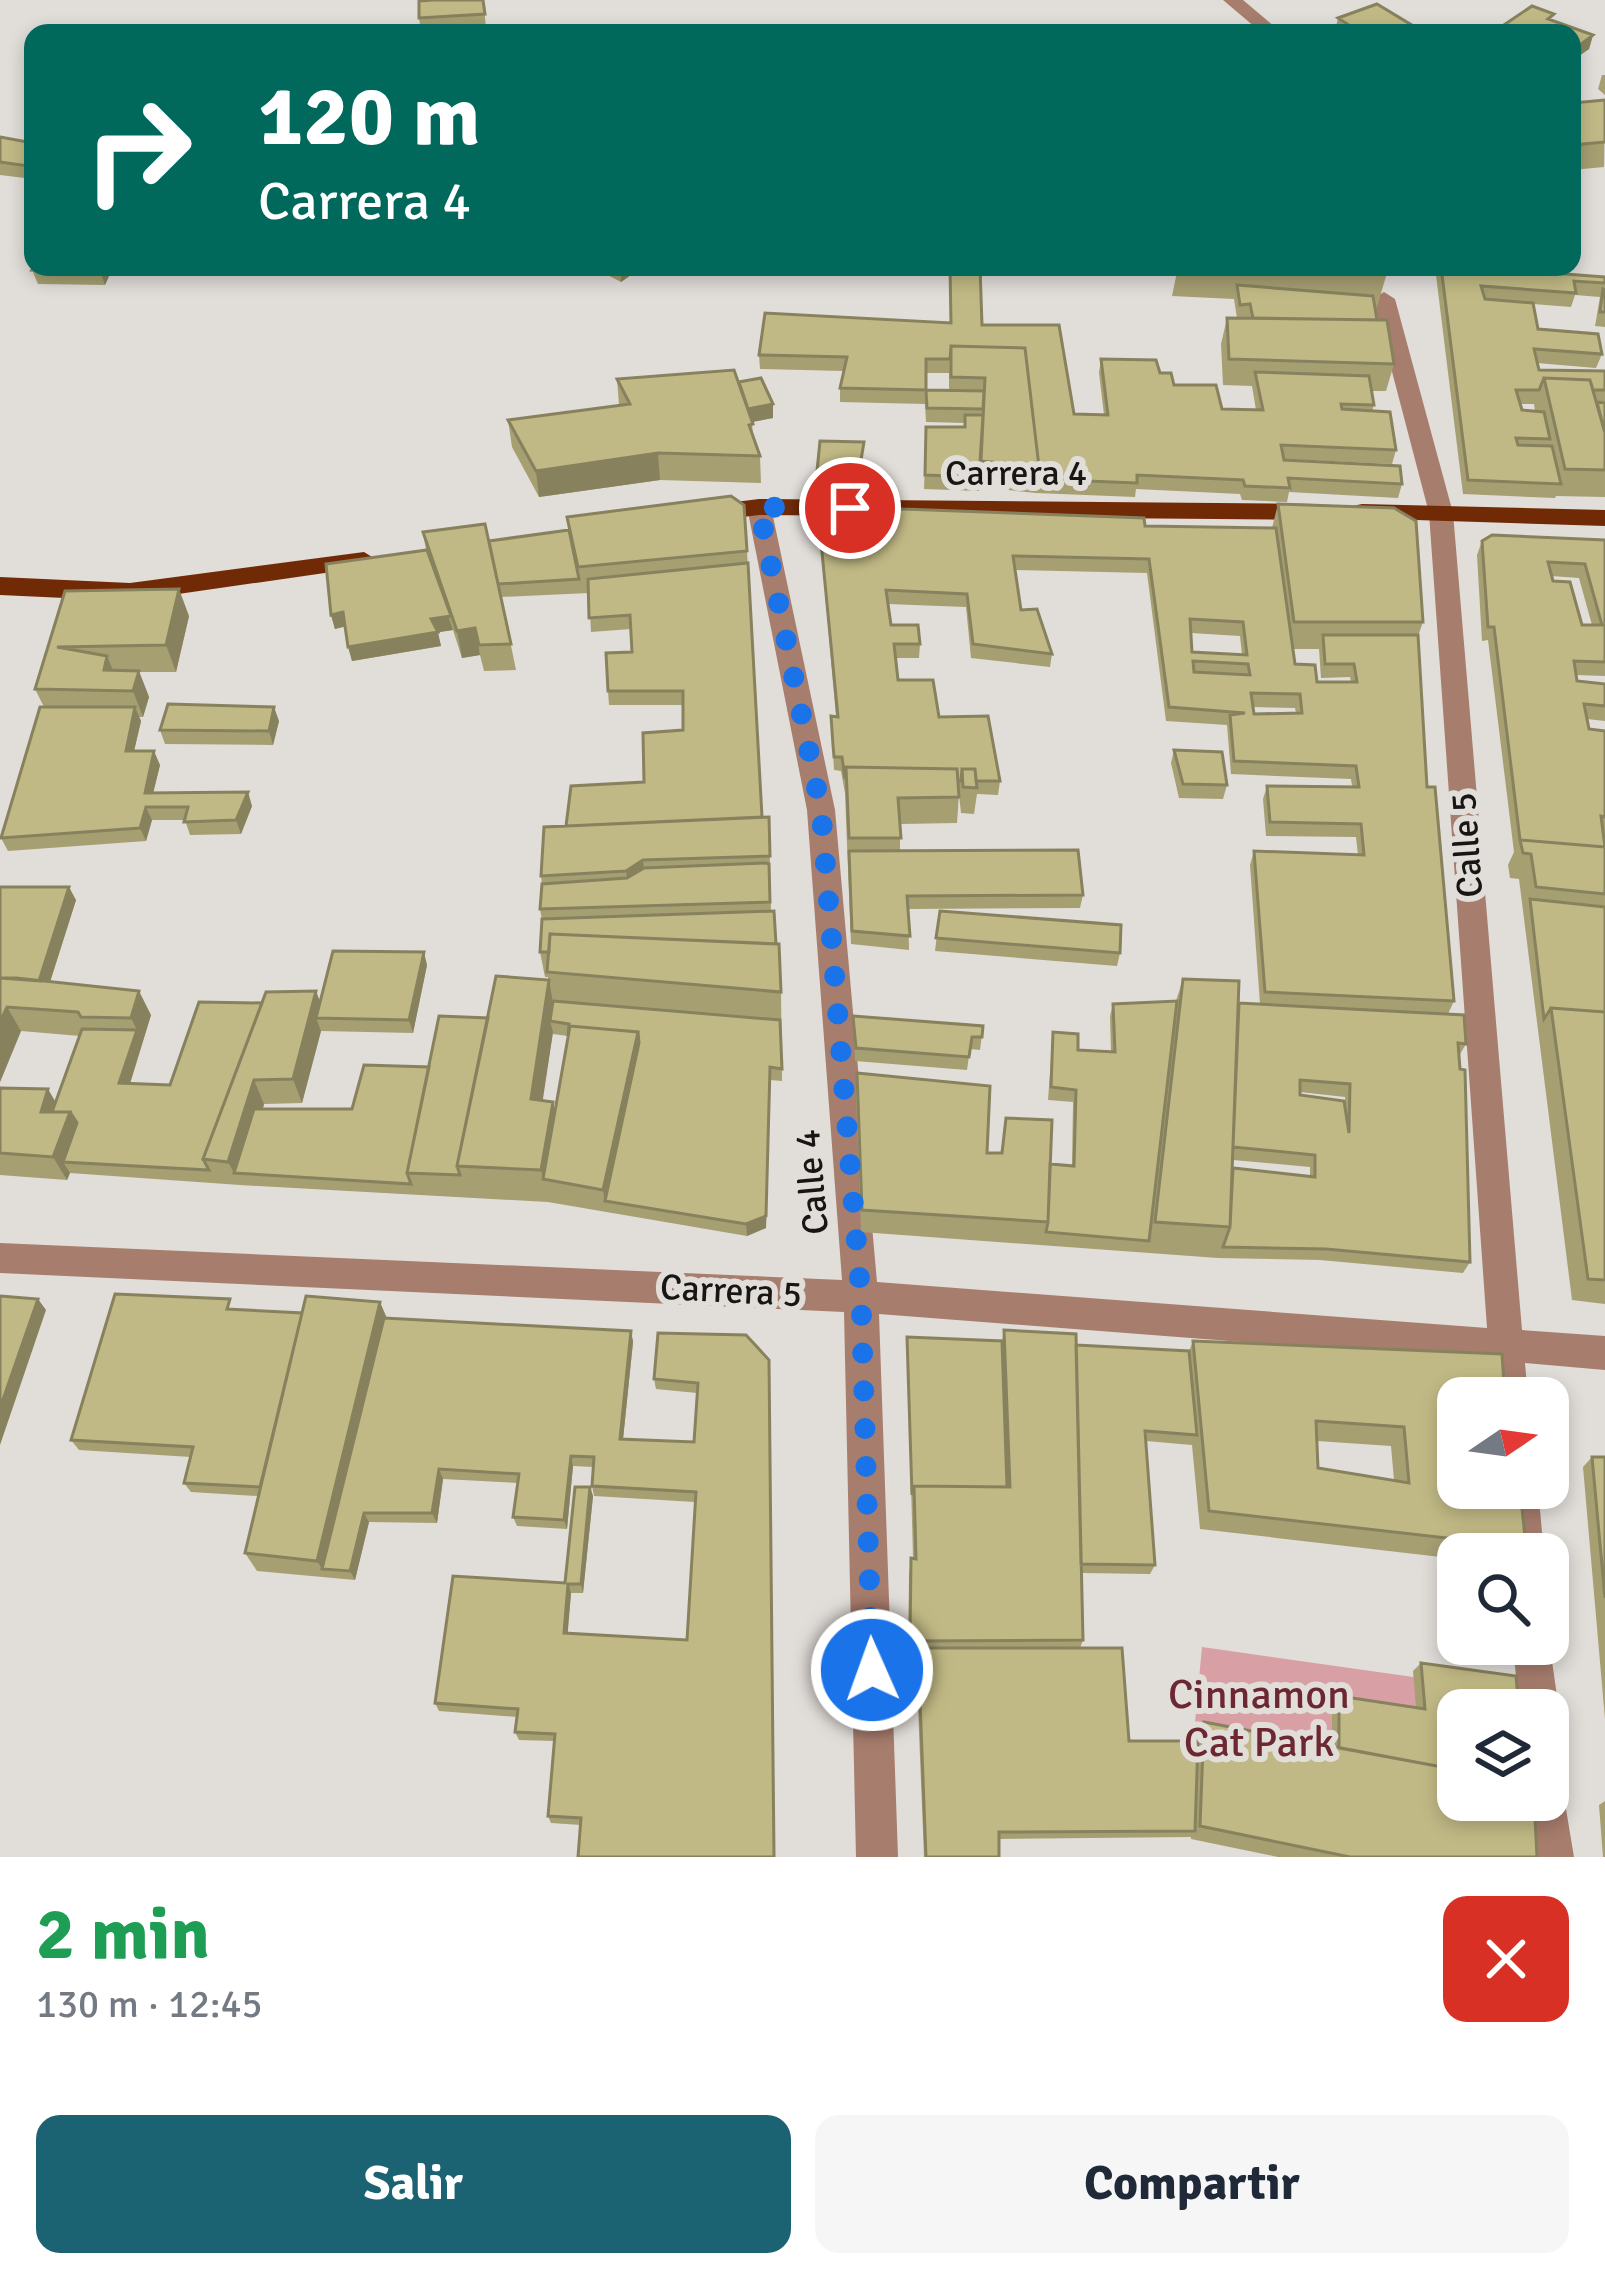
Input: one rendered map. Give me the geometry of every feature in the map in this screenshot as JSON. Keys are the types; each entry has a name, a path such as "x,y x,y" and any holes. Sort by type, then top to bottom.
{"main road":[{"name":"Carrera 4","path":"666,519 759,507 1605,518"},
{"path":"0,586 130,592 386,557"}],"street":[{"path":"1232,0 1262,24"},
{"name":"Calle 5","path":"1384,299 1441,513 1508,1377"},
{"name":"Calle 4","path":"759,507 821,810 861,1297 877,1857"},
{"name":"Carrera 5","path":"0,1258 861,1297 1605,1352"},
{"path":"1549,1821 1552,1857"}],"green space":[{"name":"Cinnamon Cat Park","path":"1202,1647 1491,1688 1437,1689 1437,1717 1359,1759 1188,1798"}],"building":[{"path":"483,0 485,14 419,18 419,1"},
{"path":"1377,4 1410,24 1347,24 1338,18"},
{"path":"1532,6 1554,14 1548,19 1562,24 1505,24"},
{"path":"1605,100 1605,142 1581,144 1581,102"},
{"path":"0,137 24,141 24,165 0,162"},
{"path":"950,276 980,276 982,325 1059,325 1074,414 1108,415 1101,359 1156,360 1160,373 1171,373 1174,385 1216,385 1222,409 1263,410 1255,372 1369,376 1374,405 1341,404 1342,409 1390,412 1396,450 1281,445 1284,460 1400,466 1402,484 1288,478 1290,488 1245,486 1243,480 1137,475 1137,483 1037,479 1025,348 951,346 950,359 926,359 926,390 840,388 847,357 759,355 765,313 951,323"},
{"path":"1442,276 1605,277 1605,283 1574,281 1576,293 1481,286 1485,299 1533,303 1538,329 1598,334 1602,354 1534,349 1539,370 1605,371 1605,390 1593,390 1590,380 1544,378 1539,390 1516,390 1522,410 1544,412 1550,439 1516,438 1518,445 1552,446 1561,484 1468,480"},
{"path":"1237,285 1373,296 1377,320 1253,318 1250,304 1240,305"},
{"path":"1227,318 1387,320 1394,364 1229,359"},
{"path":"951,346 1025,348 1039,467 981,461 985,378 951,377"},
{"path":"734,370 760,456 658,453 536,471 508,420 630,404 617,379"},
{"path":"761,378 773,404 748,409 739,382"},
{"path":"1544,378 1590,380 1605,433 1605,470 1565,469"},
{"path":"926,390 984,391 983,409 927,408"},
{"path":"1597,402 1605,403 1605,433"},
{"path":"965,415 983,415 979,477 925,475 926,427 965,427"},
{"path":"820,441 864,442 859,472 817,471"},
{"path":"731,496 744,505 747,551 578,567 567,517"},
{"path":"833,502 889,504 903,509 1144,518 1145,526 1276,528 1295,664 1315,665 1317,682 1357,682 1354,664 1325,664 1323,635 1418,635 1427,787 1435,787 1454,1001 1265,992 1254,851 1364,855 1361,824 1270,822 1267,786 1359,787 1356,766 1234,761 1230,715 1245,713 1169,707 1149,559 1013,556 1021,610 1037,609 1052,654 973,644 967,594 886,590 891,625 918,625 920,644 894,644 898,680 933,680 939,717 988,716 1000,781 976,781 975,769 962,769 958,781 957,769 846,767 845,779 842,757 834,757 831,716 838,717 818,511","holes":["1190,619 1243,622 1247,655 1192,652","1193,661 1248,664 1250,675 1194,672","1251,693 1300,694 1302,713 1254,714"]},
{"path":"1278,504 1394,508 1416,521 1423,622 1294,622"},
{"path":"485,524 511,644 479,645 475,628 457,631 423,532"},
{"path":"569,530 579,579 498,584 489,541"},
{"path":"1492,535 1605,540 1605,662 1574,661 1577,681 1605,684 1605,706 1584,704 1589,729 1605,731 1605,817 1601,816 1605,847 1520,840 1494,627 1488,627 1482,541","holes":["1548,562 1585,564 1602,625 1582,625 1570,582 1553,581"]},
{"path":"427,550 451,616 431,619 438,632 348,647 343,612 331,615 326,564"},
{"path":"748,563 762,817 566,826 571,786 644,782 643,733 683,730 683,691 608,691 606,653 632,652 630,615 589,618 588,579"},
{"path":"179,589 166,645 57,647 107,656 104,670 139,671 133,691 35,689 65,591"},
{"path":"168,704 274,707 269,731 160,730"},
{"path":"40,707 135,707 126,751 154,751 145,793 248,792 236,820 184,822 188,807 146,807 140,828 1,838"},
{"path":"1174,750 1222,752 1227,785 1183,784"},
{"path":"846,767 957,769 959,797 898,798 901,838 849,838"},
{"path":"962,769 975,769 977,788 963,787"},
{"path":"769,817 770,856 643,860 626,871 541,876 544,827"},
{"path":"1520,840 1605,847 1605,894 1536,887 1531,854 1523,853"},
{"path":"1078,850 1083,895 907,896 910,936 852,931 849,851"},
{"path":"769,864 770,902 540,909 542,884 627,878 644,868"},
{"path":"0,887 69,887 39,981 0,978"},
{"path":"1530,899 1605,907 1605,1012 1551,1008 1544,1019"},
{"path":"774,911 776,944 550,934 549,952 540,952 542,919"},
{"path":"940,911 1121,925 1120,953 936,938"},
{"path":"550,934 779,944 781,992 547,972"},
{"path":"333,951 424,952 409,1020 316,1018"},
{"path":"496,976 549,980 531,1099 553,1102 541,1170 457,1166"},
{"path":"0,978 139,991 131,1018 7,1007 0,1022"},
{"path":"1183,979 1239,981 1230,1227 1155,1222"},
{"path":"316,991 293,1079 254,1080 228,1162 203,1159 266,992"},
{"path":"553,1001 780,1020 782,1069 770,1067 766,1216 746,1224 605,1201 638,1032 570,1026 568,1037 569,1024 550,1021"},
{"path":"1177,1001 1149,1241 1046,1232 1050,1164 1074,1166 1076,1090 1051,1087 1053,1032 1078,1034 1078,1050 1115,1052 1113,1004"},
{"path":"199,1002 262,1003 203,1159 209,1170 63,1162 77,1123 70,1112 52,1112 82,1029 137,1030 119,1083 170,1085"},
{"path":"1239,1003 1464,1015 1466,1044 1458,1043 1460,1069 1465,1070 1470,1262 1326,1249 1223,1247 1230,1227 1233,1168 1315,1177 1315,1155 1233,1147","holes":["1300,1080 1350,1084 1349,1133 1344,1101 1300,1095"]},
{"path":"1551,1008 1605,1012 1605,1280 1588,1279"},
{"path":"439,1016 488,1018 457,1166 460,1175 407,1173"},
{"path":"853,1016 983,1026 982,1037 972,1037 969,1057 856,1048"},
{"path":"570,1026 638,1032 603,1190 543,1179"},
{"path":"364,1065 429,1067 407,1173 411,1184 234,1173 254,1109 352,1109"},
{"path":"857,1073 990,1086 987,1153 1002,1153 1006,1118 1052,1120 1048,1222 862,1210"},
{"path":"0,1088 48,1089 41,1112 70,1112 53,1157 0,1153"},
{"path":"115,1294 230,1299 227,1309 302,1313 260,1487 184,1483 193,1447 71,1440"},
{"path":"0,1296 38,1299 0,1408"},
{"path":"306,1296 380,1302 317,1561 245,1553"},
{"path":"384,1318 631,1331 620,1439 694,1442 698,1383 654,1379 658,1333 746,1335 769,1360 774,1857 578,1857 581,1818 548,1816 555,1734 515,1732 518,1709 435,1703 453,1576 565,1583 575,1487 590,1487 581,1584 568,1584 564,1633 687,1640 696,1492 592,1486 594,1457 571,1456 564,1520 513,1517 519,1474 439,1469 432,1513 364,1513 350,1571 322,1569"},
{"path":"1004,1330 1076,1334 1083,1640 910,1641 911,1558 916,1559 914,1486 1010,1487"},
{"path":"907,1337 1002,1341 1007,1487 914,1486 912,1495"},
{"path":"1193,1341 1502,1354 1504,1377 1437,1377 1437,1509 1522,1509 1525,1533 1437,1533 1437,1537 1209,1511","holes":["1316,1421 1404,1427 1409,1483 1318,1468"]},
{"path":"1076,1345 1189,1351 1197,1435 1145,1431 1155,1565 1081,1564"},
{"path":"1592,1457 1605,1457 1605,1598"},
{"path":"918,1648 1122,1648 1129,1741 1198,1741 1195,1831 999,1832 999,1857 926,1857"},
{"path":"1421,1663 1516,1676 1517,1689 1437,1689 1437,1766 1339,1748 1339,1696 1425,1709"},
{"path":"1204,1722 1437,1766 1437,1821 1535,1821 1537,1857 1350,1857 1200,1826"}],"route":[{"path":"850,508 759,507 821,810 861,1297 872,1670"}]}
